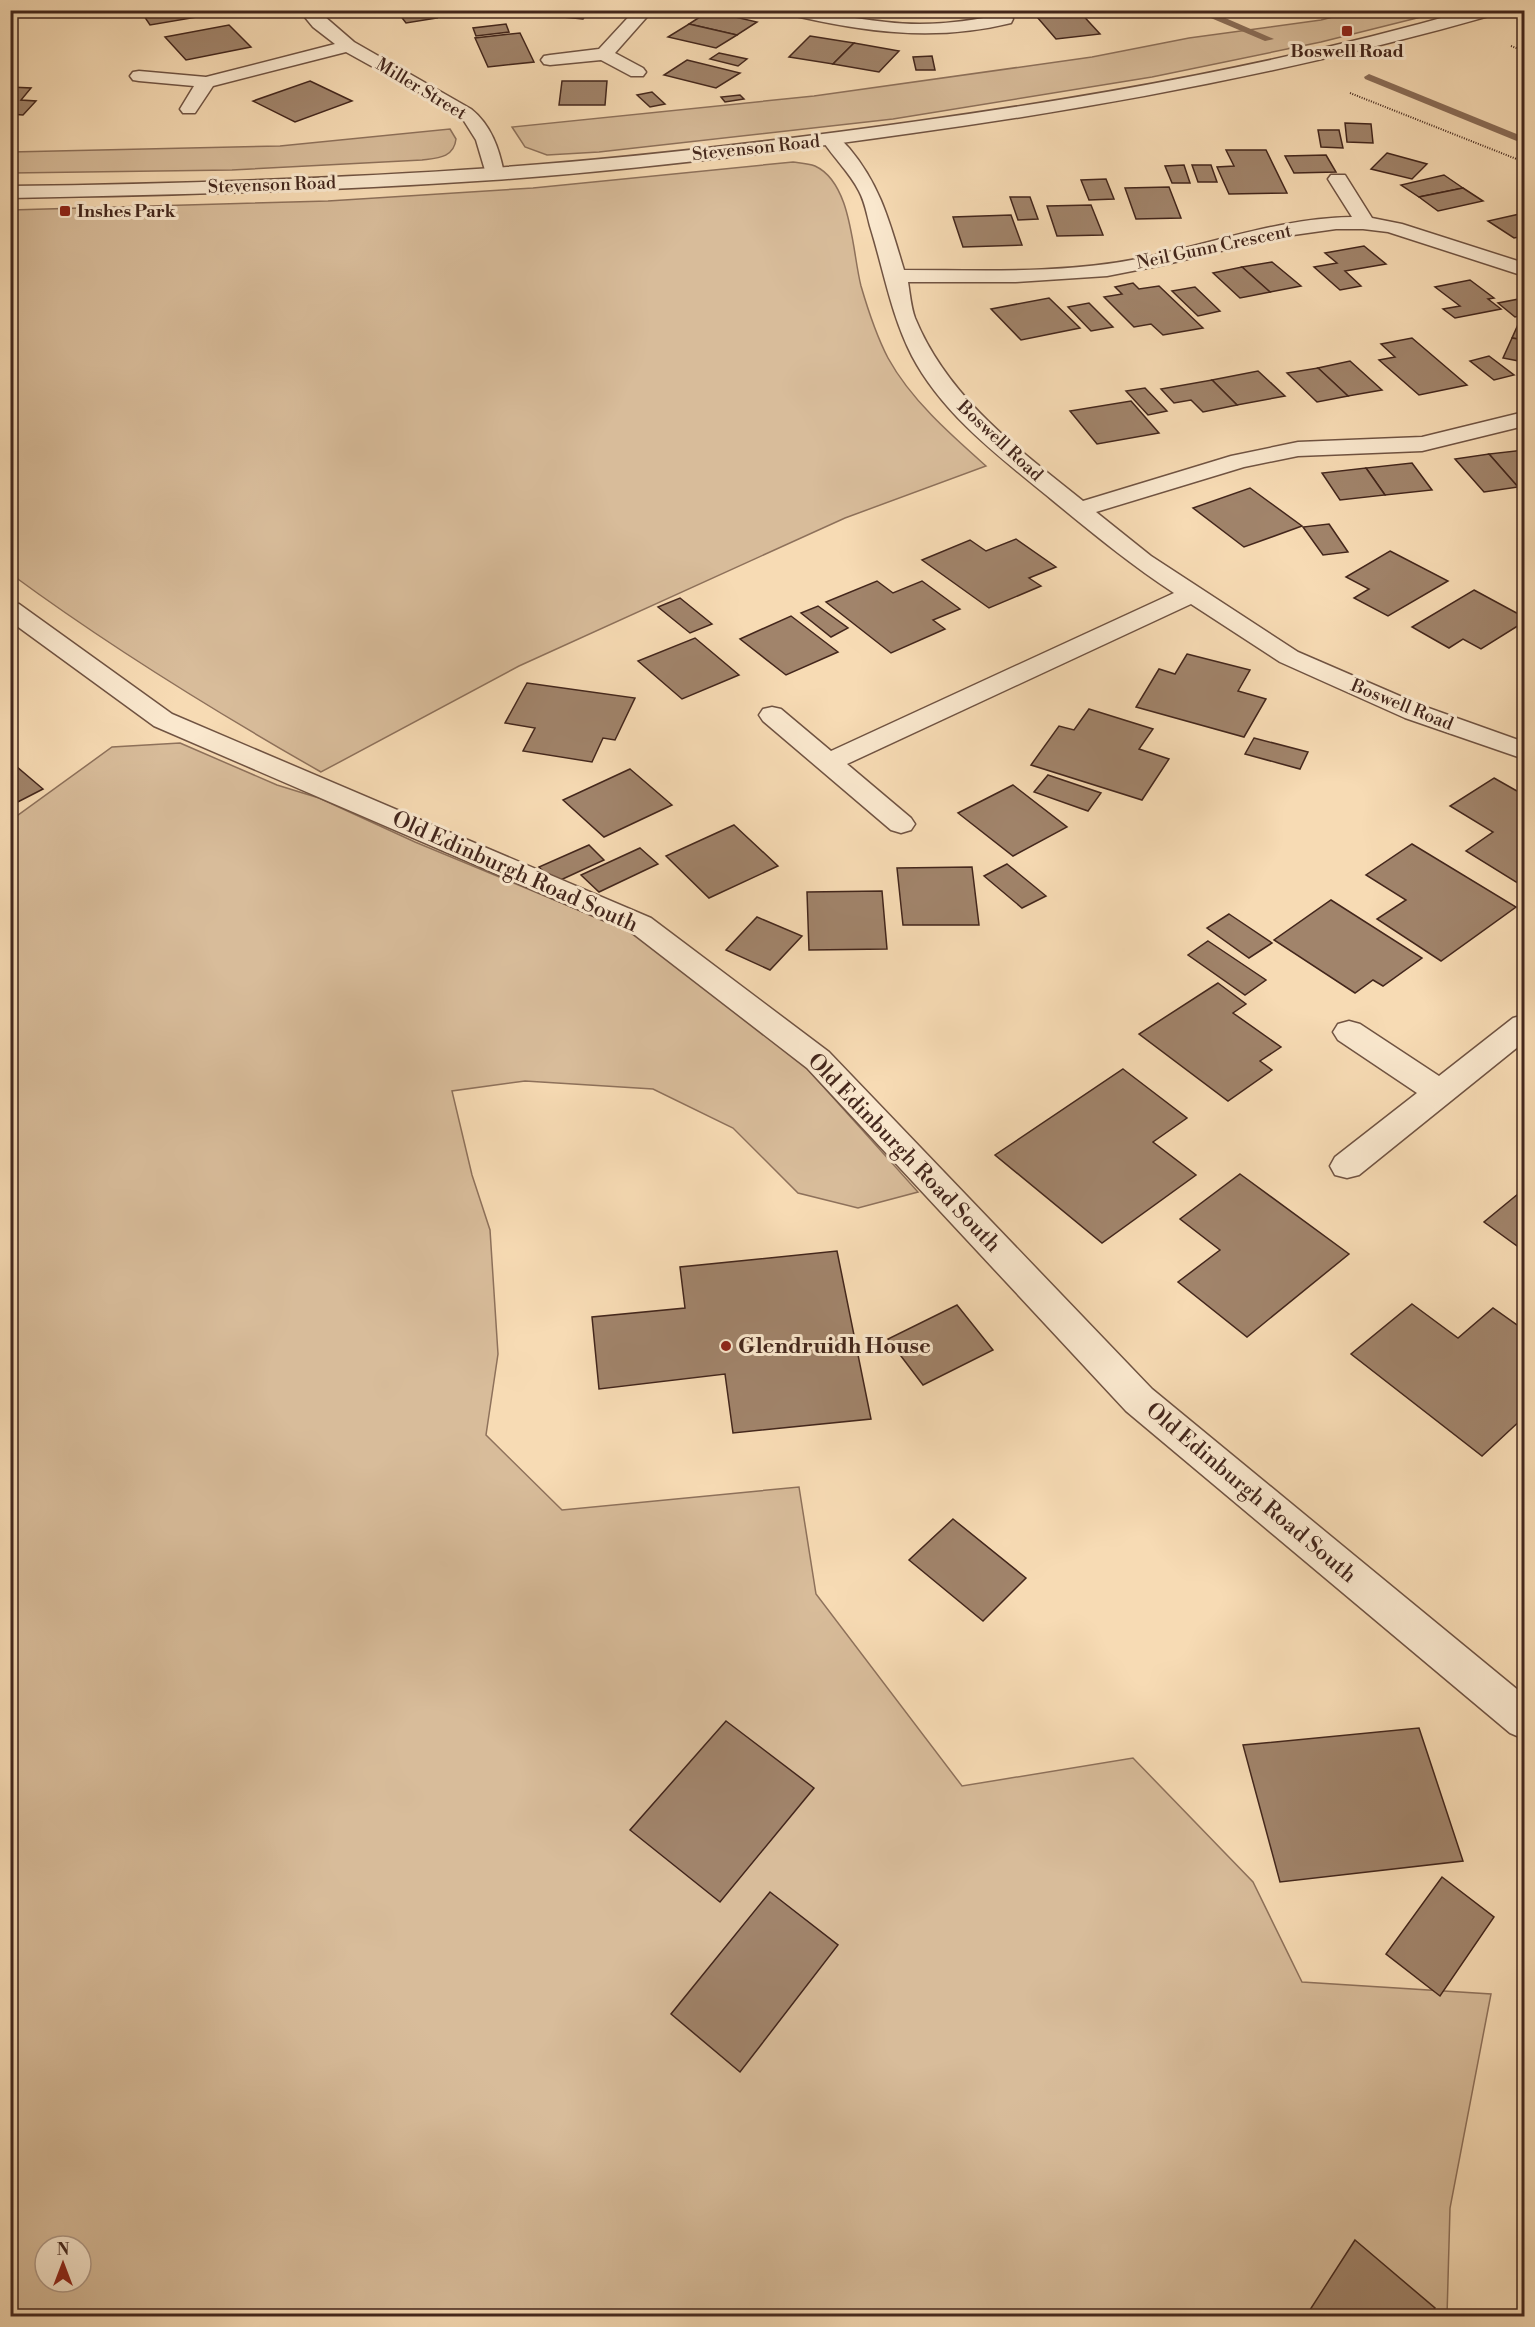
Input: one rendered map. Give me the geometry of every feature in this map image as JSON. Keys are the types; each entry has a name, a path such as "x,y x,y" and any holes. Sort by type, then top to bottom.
{"street":[{"name":"Miller Street","path":"307,10 314,20 349,46 455,105 475,122 489,150 494,173"},
{"path":"604,54 645,10"},
{"path":"793,10 877,28 948,29 1005,19"},
{"name":"Stevenson Road","path":"10,192 162,189 494,173 669,158 831,140 1068,105 1270,66 1447,24 1490,10"},
{"path":"927,30 951,49"},
{"name":"Miller Street","path":"139,76 206,82 349,46"},
{"path":"550,60 604,54 637,72"},
{"path":"189,109 206,82"},
{"name":"Boswell Road","path":"831,140 852,164 870,193 896,276 904,316 924,358 958,405 1005,450 1142,561 1191,595 1290,657 1414,712 1524,751"},
{"path":"1338,178 1366,223"},
{"name":"Neil Gunn Crescent","path":"896,276 1086,272 1135,265 1282,232 1334,223 1366,223 1399,230 1524,270"},
{"path":"1078,510 1239,460 1298,449 1422,444 1524,419"},
{"path":"830,762 1191,595"},
{"name":"Old Edinburgh Road South","path":"10,609 163,720 641,926 818,1060 1139,1400 1524,1720"},
{"path":"772,715 901,824"},
{"path":"1347,1166 1524,1026"},
{"path":"1349,1032 1440,1093"}],"path":[{"path":"1341,89 1524,162"}],"shaded area":[{"path":"1356,11 1445,11 1321,42 1152,77 893,119 599,152 547,155 525,147 512,127 814,96 1092,57 1189,38 1321,20"},
{"path":"450,129 456,139 455,145 444,156 433,159 232,170 11,173 11,152 280,146"},
{"path":"793,162 815,166 837,187 849,219 861,286 869,313 888,358 897,373 932,416 986,466 845,518 519,666 321,772 163,678 11,574 11,210 328,201 533,188"},
{"path":"180,743 277,785 319,798 415,842 636,934 785,1044 918,1192 858,1208 798,1193 733,1128 653,1089 525,1081 452,1091 472,1175 490,1230 498,1354 486,1435 562,1510 799,1487 816,1594 962,1786 1133,1758 1253,1882 1302,1982 1491,1994 1450,2208 1447,2316 11,2316 10,821 112,747"}],"building":[{"path":"140,10 213,10 215,14 150,25"},
{"path":"396,10 431,10 437,18 406,23"},
{"path":"533,10 590,10 583,19 530,14"},
{"path":"1031,10 1078,10 1100,34 1056,39"},
{"path":"709,11 757,22 737,35 689,24"},
{"path":"506,24 509,32 476,36 473,28"},
{"path":"689,24 737,35 716,48 668,37"},
{"path":"229,25 251,47 186,60 165,37"},
{"path":"520,33 534,62 488,67 475,38"},
{"path":"810,36 854,43 833,64 789,57"},
{"path":"854,43 899,51 879,72 833,64"},
{"path":"719,53 747,59 738,66 710,59"},
{"path":"932,56 935,70 916,70 913,57"},
{"path":"687,60 740,73 716,88 664,75"},
{"path":"310,81 352,101 295,122 253,101"},
{"path":"562,81 607,81 605,105 559,105"},
{"path":"10,87 31,88 21,100 36,101 23,115 10,114"},
{"path":"652,92 665,104 650,107 637,95"},
{"path":"740,95 744,99 725,102 721,97"},
{"path":"1345,123 1371,124 1373,143 1347,142"},
{"path":"1318,130 1339,130 1343,148 1321,147"},
{"path":"1226,150 1266,150 1287,193 1229,194 1217,167 1234,166"},
{"path":"1387,153 1427,164 1412,179 1371,169"},
{"path":"1326,155 1336,172 1294,173 1285,156"},
{"path":"1184,165 1190,183 1172,183 1165,166"},
{"path":"1192,165 1211,165 1217,182 1198,182"},
{"path":"1444,175 1463,188 1419,197 1401,185"},
{"path":"1106,179 1114,199 1089,200 1081,180"},
{"path":"1169,187 1181,218 1136,219 1125,188"},
{"path":"1463,188 1483,201 1438,211 1419,197"},
{"path":"1010,197 1030,197 1038,219 1018,220"},
{"path":"1091,205 1103,235 1057,236 1047,206"},
{"path":"1524,213 1524,236 1514,238 1488,221"},
{"path":"1011,215 1022,245 963,247 953,217"},
{"path":"1364,246 1386,264 1345,271 1361,286 1340,290 1314,267 1337,263 1325,253"},
{"path":"1272,262 1301,286 1270,292 1242,267"},
{"path":"1242,267 1270,292 1240,298 1213,273"},
{"path":"1470,280 1494,298 1488,299 1501,309 1455,318 1443,309 1460,306 1435,287"},
{"path":"1133,283 1139,289 1159,286 1203,328 1163,335 1151,324 1134,327 1104,297 1122,294 1115,287"},
{"path":"1195,287 1220,311 1198,316 1172,291"},
{"path":"1049,298 1080,328 1021,340 991,309"},
{"path":"1524,298 1524,315 1515,317 1498,303"},
{"path":"1089,303 1113,327 1091,331 1068,307"},
{"path":"1521,318 1524,319 1524,340 1512,338"},
{"path":"1412,338 1467,385 1419,395 1379,360 1395,357 1381,344"},
{"path":"1512,338 1524,340 1524,362 1503,358"},
{"path":"1489,356 1514,375 1494,380 1470,361"},
{"path":"1350,361 1382,390 1348,396 1318,368"},
{"path":"1318,368 1348,396 1317,402 1287,373"},
{"path":"1258,371 1285,396 1237,405 1212,380"},
{"path":"1212,380 1237,405 1203,412 1191,400 1174,403 1161,389"},
{"path":"1145,388 1167,411 1148,415 1126,391"},
{"path":"1131,401 1159,433 1097,444 1070,411"},
{"path":"1524,450 1524,486 1518,487 1489,454"},
{"path":"1489,454 1518,487 1484,492 1455,459"},
{"path":"1412,463 1432,490 1385,495 1366,468"},
{"path":"1366,468 1385,495 1340,500 1322,473"},
{"path":"1250,488 1302,526 1244,547 1193,508"},
{"path":"1329,524 1348,552 1323,555 1303,527"},
{"path":"1016,539 1056,567 1029,578 1041,586 989,608 922,560 970,540 986,551"},
{"path":"1390,551 1448,581 1388,616 1354,598 1369,589 1346,577"},
{"path":"877,581 893,593 922,581 960,609 933,620 945,629 891,653 826,602"},
{"path":"1474,590 1524,617 1524,622 1481,649 1463,639 1449,648 1412,627"},
{"path":"680,598 712,624 690,633 658,607"},
{"path":"818,606 848,628 831,637 801,613"},
{"path":"791,616 838,652 786,675 740,639"},
{"path":"695,638 739,675 682,699 638,661"},
{"path":"1187,654 1250,670 1238,691 1266,699 1244,737 1136,707 1159,669 1175,674"},
{"path":"527,683 635,698 615,740 603,738 592,762 523,751 535,728 505,723"},
{"path":"1089,709 1153,729 1139,749 1169,759 1142,800 1031,765 1059,726 1074,730"},
{"path":"1254,738 1308,752 1300,769 1245,754"},
{"path":"10,761 43,789 10,806"},
{"path":"630,769 672,805 604,837 563,800"},
{"path":"1048,775 1101,793 1088,811 1034,792"},
{"path":"1494,778 1524,795 1524,887 1466,851 1493,832 1450,806"},
{"path":"1013,785 1067,827 1013,856 958,813"},
{"path":"734,825 778,866 709,898 666,856"},
{"path":"1412,844 1516,907 1441,961 1377,919 1406,900 1366,875"},
{"path":"589,845 604,860 554,883 539,867"},
{"path":"640,848 658,864 599,892 581,875"},
{"path":"1007,864 1046,896 1022,908 984,876"},
{"path":"972,867 979,925 903,925 897,868"},
{"path":"882,891 887,949 809,950 807,892"},
{"path":"1331,900 1422,958 1383,986 1373,980 1355,993 1274,940"},
{"path":"1229,914 1272,943 1249,958 1207,928"},
{"path":"757,917 802,936 770,970 726,950"},
{"path":"1208,941 1266,980 1245,995 1188,955"},
{"path":"1218,983 1246,1004 1233,1013 1281,1047 1260,1061 1272,1070 1228,1101 1139,1034"},
{"path":"1123,1069 1187,1118 1153,1142 1196,1175 1102,1243 995,1155"},
{"path":"1240,1174 1349,1254 1247,1337 1178,1282 1220,1250 1180,1219"},
{"path":"1524,1189 1524,1251 1484,1222"},
{"name":"Glendruidh House","path":"837,1251 871,1419 733,1433 725,1374 599,1389 592,1317 685,1308 680,1267"},
{"path":"1412,1304 1458,1338 1493,1308 1524,1330 1524,1417 1482,1456 1351,1354"},
{"path":"957,1305 993,1350 923,1385 888,1339"},
{"path":"953,1519 1026,1578 983,1621 909,1560"},
{"path":"726,1721 814,1788 720,1902 630,1830"},
{"path":"1419,1728 1463,1861 1280,1882 1243,1745"},
{"path":"1442,1877 1494,1917 1440,1996 1386,1954"},
{"path":"770,1892 838,1945 740,2072 671,2014"},
{"path":"1355,2240 1435,2308 1430,2316 1306,2316"}],"waterway":[{"path":"1197,10 1269,39"},
{"path":"1369,77 1524,141"}],"place":[{"name":"Boswell Road","path":"1347,31"},
{"name":"Inshes Park","path":"65,211"},
{"name":"Glendruidh House","path":"726,1346"}]}
